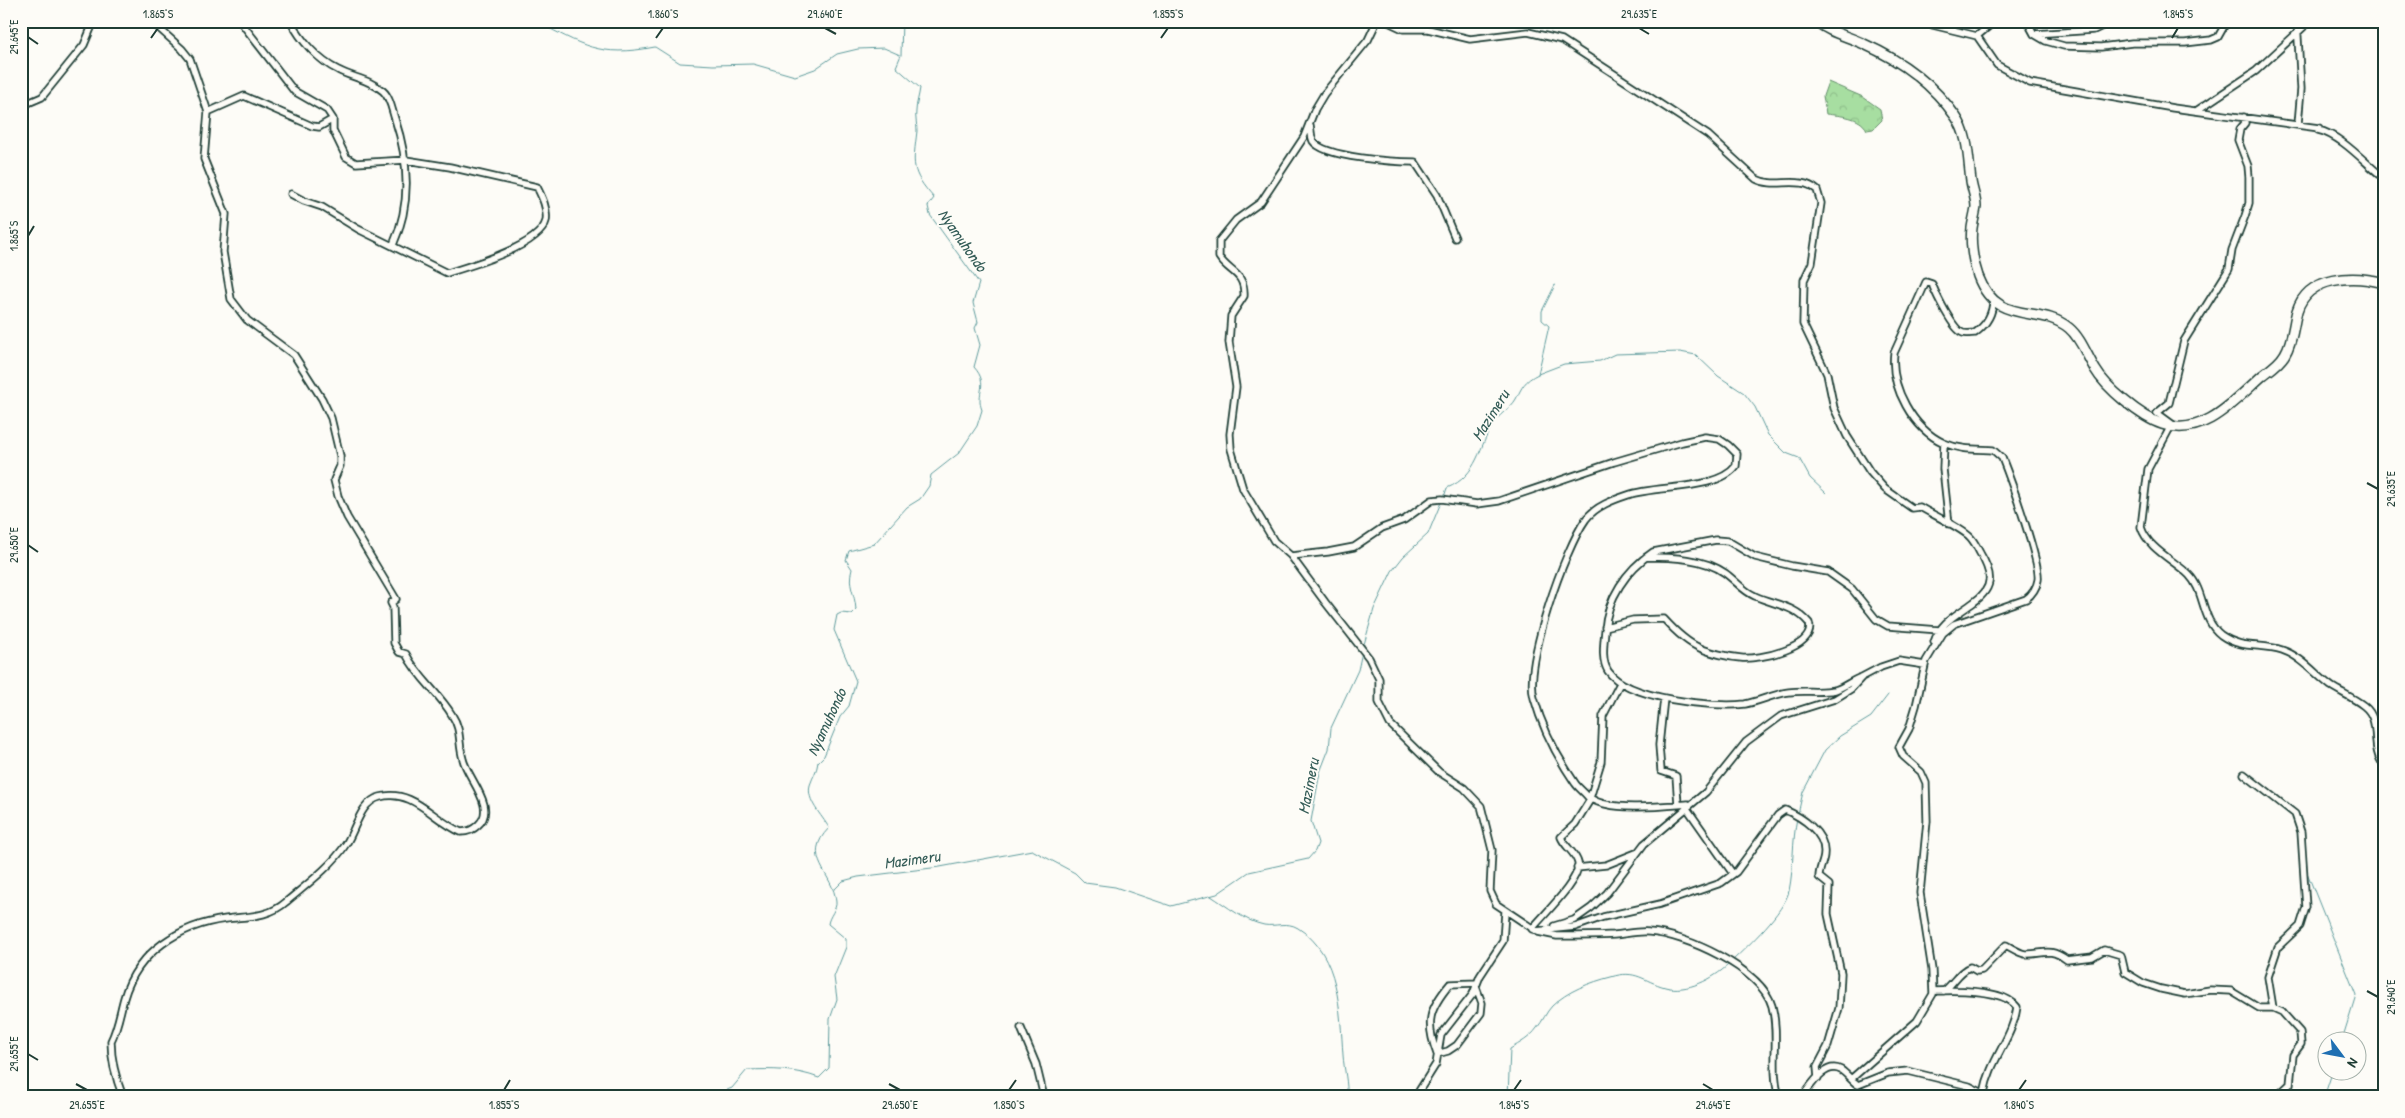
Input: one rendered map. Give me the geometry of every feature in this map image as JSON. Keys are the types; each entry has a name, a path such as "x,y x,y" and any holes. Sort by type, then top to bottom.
{"main road":[{"path":"1816,21 1890,57 1926,82 1955,117 1967,145 1975,199 1971,236 1974,261 1979,277 1993,300 2012,310 2050,319 2068,327 2106,382 2131,405 2150,418 2171,427 2192,426 2218,414 2239,400 2281,360 2291,339 2299,306 2305,296 2315,288 2343,278 2384,283"}],"street":[{"path":"21,106 42,97 84,45 94,21"},
{"path":"123,1097 118,1086 111,1040 131,982 148,954 164,942 195,926 226,918 246,918 268,913 281,906 342,850 363,812 379,797 394,796 408,798 461,832 477,827 485,815 485,806 462,759 458,725 444,704 414,669 406,654 399,652 394,643 393,608 391,603 396,599 347,517 338,496 334,480 340,466 340,456 334,430 322,399 294,354 247,320 231,299 224,252 226,214 204,159 208,112 190,59 182,49 151,21"},
{"path":"240,21 294,91 327,110 333,119 333,130 346,157 350,161 356,163 406,160 450,167 537,187 545,206 546,220 543,226 516,249 447,273 358,229 322,207 304,201 292,194"},
{"path":"291,21 306,43 322,59 338,71 368,81 384,93 399,131 406,160 408,188 401,227 393,245"},
{"path":"1378,21 1368,40 1314,109 1304,137 1261,202 1226,230 1217,247 1222,262 1240,277 1244,292 1244,296 1231,316 1228,342 1236,387 1230,434 1235,469 1243,489 1274,541 1291,556 1374,665 1379,679 1379,702 1390,724 1439,772 1464,788 1481,806 1492,850 1491,894 1496,904 1505,912 1534,930 1557,936 1658,933 1692,943 1736,966 1762,989 1772,1006 1776,1041 1774,1079 1779,1097"},
{"path":"1386,21 1403,29 1428,29 1470,39 1528,32 1562,40 1708,135 1756,179 1763,182 1808,184 1818,190 1821,203 1812,262 1804,280 1802,321 1828,374 1839,421 1870,472 1885,489 1912,508 1920,507 1966,534 1973,541 1986,563 1990,579 1980,597 1952,616 1939,630 1925,665 1909,730 1899,747 1903,756 1921,772 1926,787 1927,821 1920,893 1933,991 1928,1004 1916,1021 1851,1079"},
{"path":"1916,21 1977,36 1997,64 2025,81 2196,111 2319,128 2318,130 2327,132 2384,178"},
{"path":"1977,36 1995,21"},
{"path":"2026,21 2034,34 2046,41 2067,46 2112,47 2132,43 2188,43 2214,39 2227,21"},
{"path":"2034,34 2094,30 2112,21"},
{"path":"2297,21 2300,89 2298,124"},
{"path":"2196,111 2256,71 2310,21"},
{"path":"208,112 244,96 312,126 319,127 333,119"},
{"path":"2244,117 2245,123 2240,129 2238,140 2248,166 2249,203 2232,250 2229,268 2185,338 2179,354 2169,403 2156,414 2172,424 2148,469 2146,500 2140,524 2143,533 2158,550 2191,577 2213,627 2220,634 2247,647 2285,651 2331,686 2368,709 2374,725 2377,754 2384,765"},
{"path":"1310,123 1312,140 1323,148 1386,162 1415,162 1436,195 1456,238"},
{"path":"1933,646 1946,630 1954,624 2026,599 2032,594 2039,580 2031,542 2002,458 1993,450 1961,449 1944,443 1922,428 1900,391 1894,353 1926,282 1932,284 1955,326 1963,333 1975,333 1983,326 1993,308 1993,300"},
{"path":"1291,556 1337,551 1354,547 1382,528 1410,516 1432,500 1442,499 1477,504 1500,501 1614,462 1682,442 1705,437 1719,439 1737,454 1736,466 1732,471 1706,482 1630,494 1596,508 1587,518 1567,554 1546,617 1534,669 1532,691 1539,714 1568,771 1576,784 1590,798 1601,803 1623,806 1688,805"},
{"path":"1944,443 1943,469 1949,524"},
{"path":"1925,665 1894,662 1877,668 1835,690 1787,692 1736,705 1698,705 1664,698 1620,682 1612,676 1606,666 1604,653 1605,627 1612,598 1627,575 1653,552 1693,546 1704,542 1728,541 1755,556 1792,566 1828,572 1852,589 1876,619 1888,626 1939,630"},
{"path":"1605,627 1633,620 1664,619 1701,649 1741,658 1791,649 1802,641 1809,631 1809,623 1797,611 1748,593 1724,572 1708,565 1669,557 1646,557"},
{"path":"1534,930 1564,924 1584,914 1607,893 1638,852 1652,837 1717,780 1742,747 1776,720 1786,713 1835,699 1852,688 1862,677"},
{"path":"1534,930 1558,900 1577,868 1576,859 1561,837 1575,824 1588,806 1601,762 1603,716 1620,682"},
{"path":"1664,698 1659,745 1660,771 1676,776 1678,804"},
{"path":"2244,774 2295,814 2301,832 2306,907 2300,926 2278,947 2270,969 2268,977 2273,1008"},
{"path":"1688,805 1732,874"},
{"path":"1534,930 1575,927 1603,917 1642,909 1712,887 1732,874 1778,815 1785,810 1808,822 1825,844 1819,877 1829,885 1828,914 1841,972 1839,1008 1828,1046 1817,1067 1818,1078"},
{"path":"1577,868 1606,865 1638,852"},
{"path":"1419,1091 1435,1065 1441,1035 1477,985 1503,941 1505,912"},
{"path":"1944,991 1954,982 1962,970 1970,967 1977,971 1982,970 2006,946 2024,954 2038,952 2057,953 2066,960 2092,957 2104,950 2121,955 2125,972 2143,983 2185,994 2210,990 2231,991 2259,1008 2273,1008 2282,1012 2300,1032 2301,1044 2293,1055 2290,1084 2276,1097"},
{"path":"1437,1054 1429,1033 1431,1013 1438,999 1450,984 1477,985"},
{"path":"1437,1054 1458,1045 1481,1013 1482,1003 1477,985"},
{"path":"1933,991 1988,993 2012,1000 2017,1007 2010,1033 1989,1071 1984,1093"},
{"path":"1021,1028 1036,1064 1044,1097"},
{"path":"1802,1097 1825,1070 1835,1068 1858,1085 1888,1073 1908,1071 1968,1086 1991,1097"}],"green space":[{"path":"1828,82 1863,97 1880,109 1882,120 1873,129 1867,130 1864,125 1855,119 1826,114 1823,96"}],"waterway":[{"path":"535,21 579,43 605,50 619,51 655,47 680,63 713,65 753,64 795,76 815,69 837,54 858,49 884,48 900,55"},
{"name":"Nyamuhondo","path":"710,1097 732,1088 747,1070 784,1070 819,1078 829,1068 830,1019 837,999 834,977 846,947 846,939 828,924 836,902 834,892 818,857 818,848 821,839 829,828 815,808 809,791 818,762 824,756 840,717 849,706 856,681 834,630 837,615 841,613 852,614 856,610 850,580 852,569 846,560 849,551 874,544 907,507 920,499 929,486 931,475 959,453 977,426 982,410 980,404 982,384 979,373 974,367 980,345 975,328 978,322 973,303 979,283 930,215 928,206 934,198 917,174 914,160 917,131 916,106 920,88 896,67 901,55 902,21"},
{"name":"Mazimeru","path":"1444,497 1447,488 1466,476 1472,468 1495,421 1514,402 1526,382 1538,374 1549,326 1542,320 1542,311 1555,285"},
{"path":"1538,374 1564,364 1600,361 1615,354 1680,352 1696,355 1718,376 1744,393 1755,407 1768,435 1786,453 1799,458 1810,478 1826,493"},
{"name":"Mazimeru","path":"1363,648 1374,609 1392,571 1403,557 1428,534 1442,500"},
{"name":"Mazimeru","path":"835,889 843,881 858,877 940,867 1032,850 1075,873 1085,883 1115,887 1171,906 1217,894 1249,872 1308,859 1315,851 1318,843 1311,821 1320,772 1329,749 1331,728 1358,670 1362,652"},
{"path":"1798,814 1803,792 1825,750 1840,736 1871,717 1888,695"},
{"path":"1733,960 1765,928 1786,899 1791,882 1797,818"},
{"path":"2306,870 2356,995 2345,1030"},
{"path":"1211,896 1243,917 1257,923 1264,925 1290,925 1298,928 1312,939 1322,953 1330,968 1339,1003 1347,1097"},
{"path":"1508,1097 1510,1049 1531,1035 1550,1008 1565,996 1595,982 1627,974 1657,985 1682,988 1699,984 1728,965"},
{"path":"2324,1097 2330,1080"}]}
